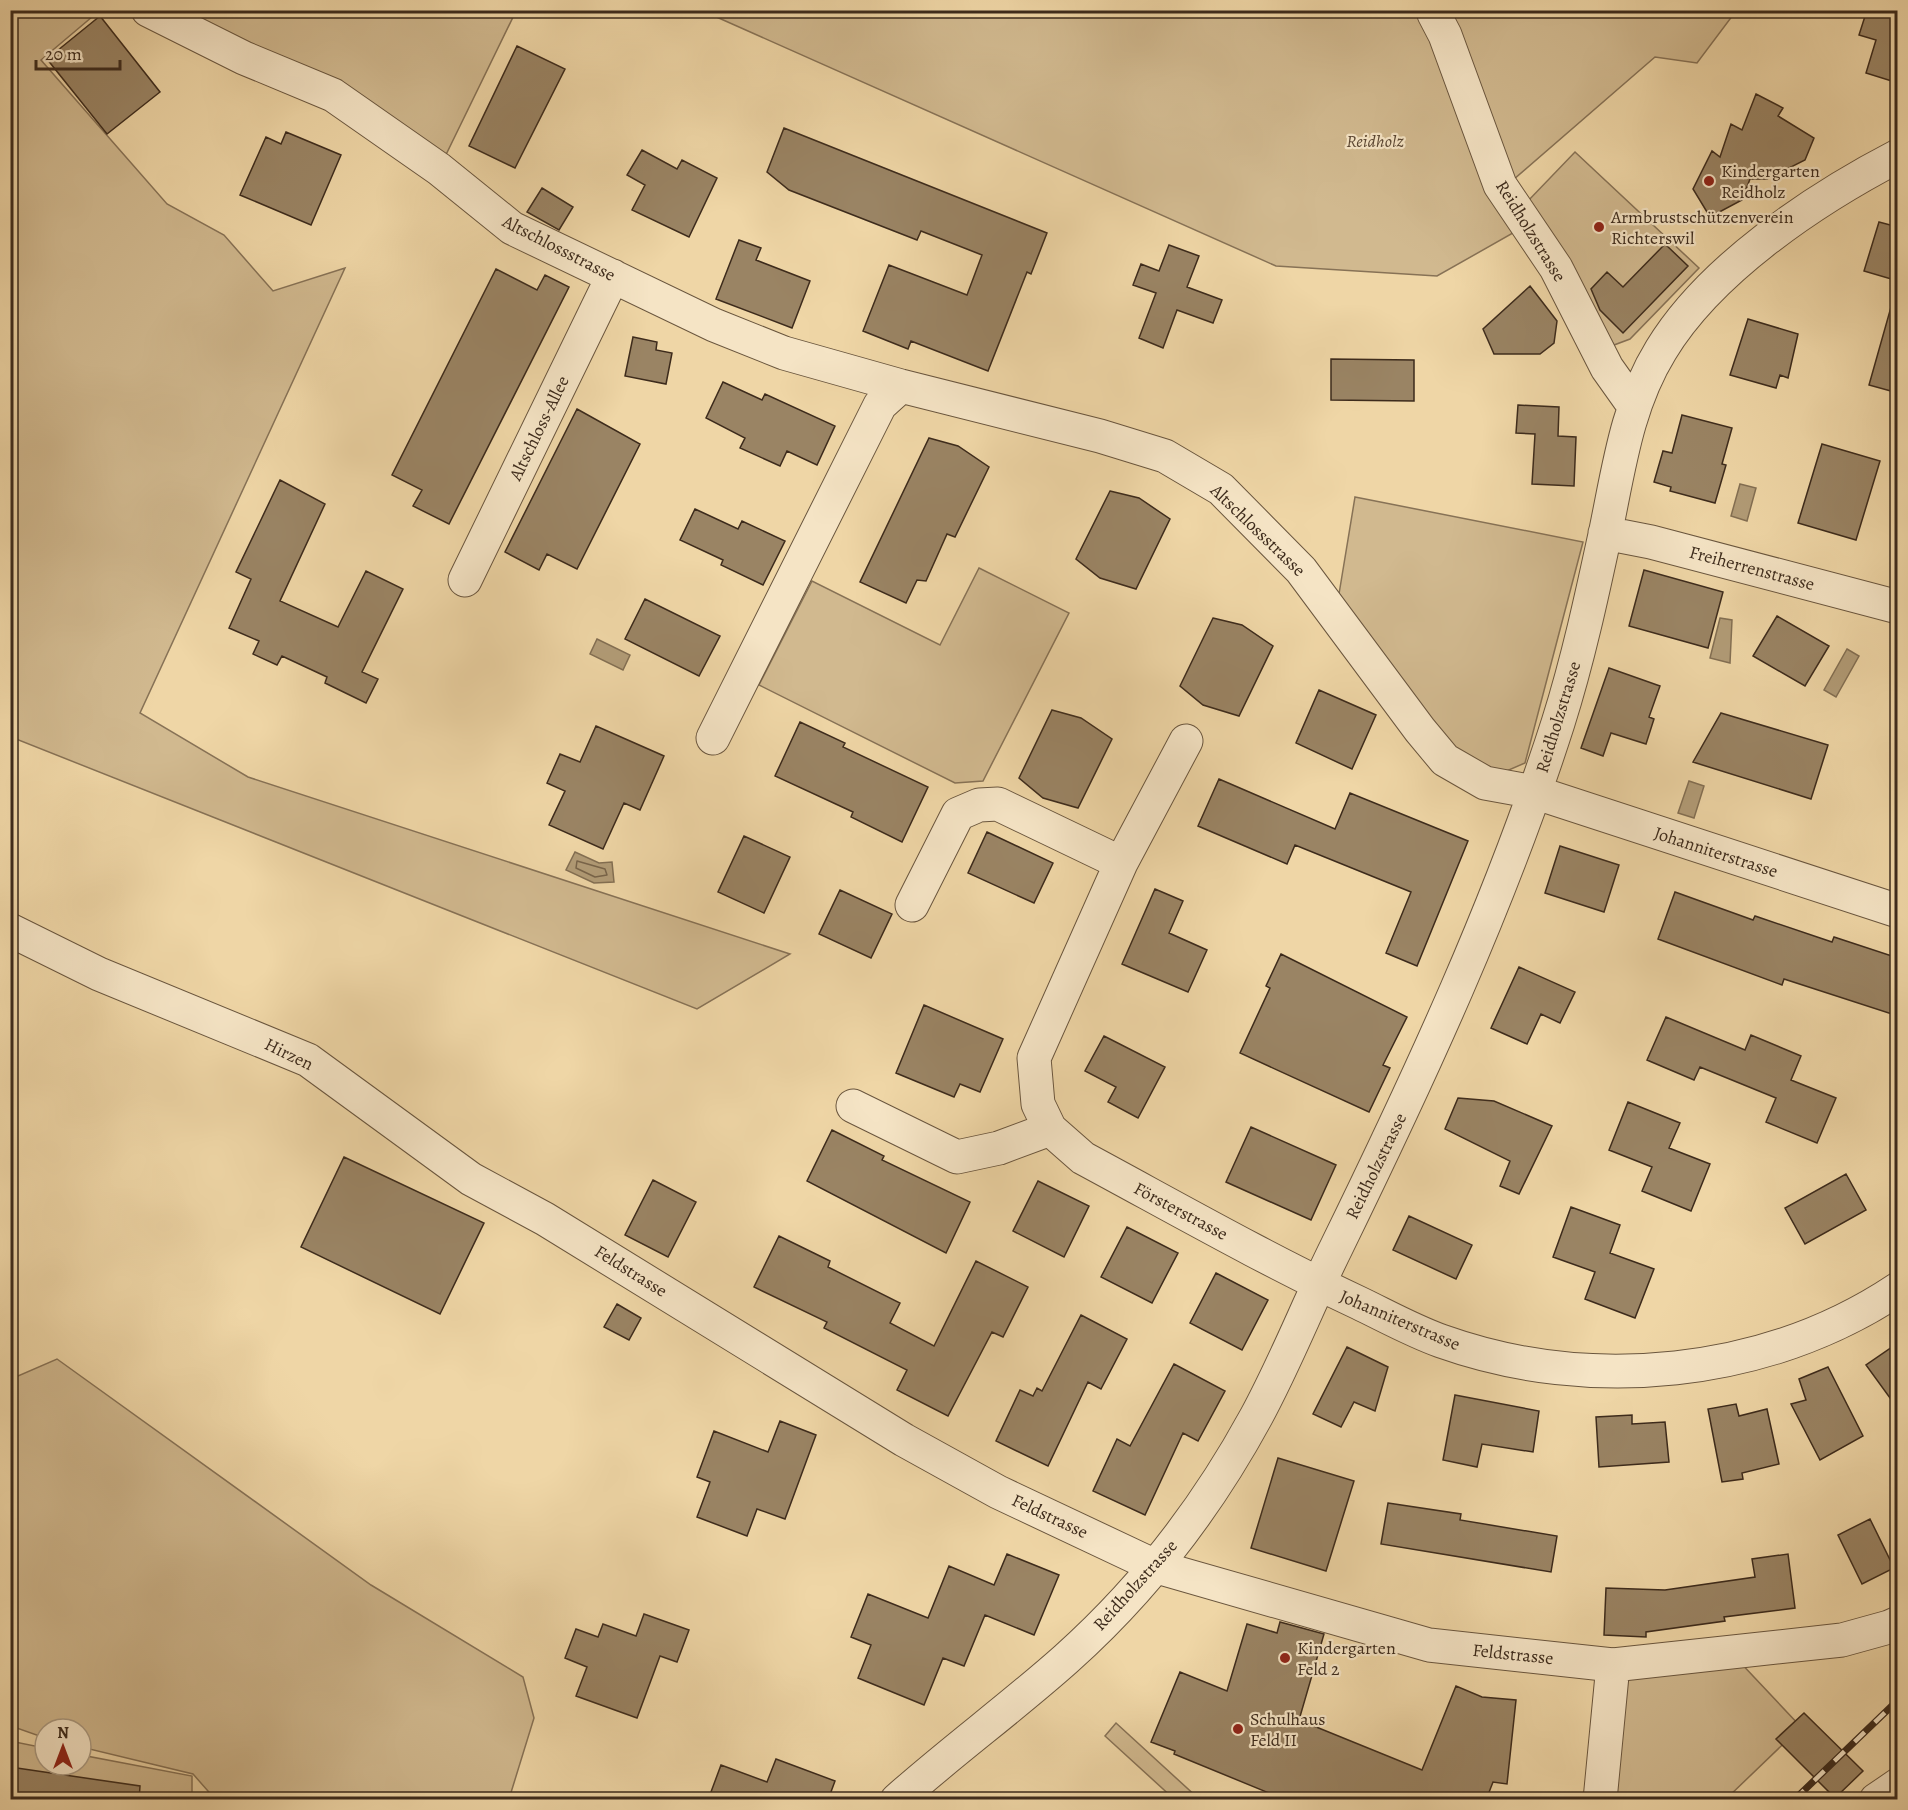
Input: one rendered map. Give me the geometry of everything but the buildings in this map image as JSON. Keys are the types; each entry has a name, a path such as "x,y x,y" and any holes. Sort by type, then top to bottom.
{"street":[{"name":"Altschlossstrasse","path":"148,10 244,58 333,95 439,169 512,228 714,325 784,353 901,386 1100,436 1165,456 1221,489 1301,570 1420,730 1445,760 1485,783 1534,792"},
{"name":"Reidholzstrasse","path":"1434,14 1445,35 1500,185 1556,268 1607,368 1634,406"},
{"name":"Reidholzstrasse","path":"897,1800 1069,1657 1156,1567 1188,1524 1256,1418 1318,1284 1417,1082 1468,968 1534,792 1576,662 1624,438 1634,406 1663,345 1683,319 1713,287 1770,238 1813,205 1898,156"},
{"name":"Altschloss-Allee","path":"465,580 613,276"},
{"path":"712,738 880,405 901,386"},
{"name":"Freiherrenstrasse","path":"1605,533 1651,542 1898,608"},
{"name":"Försterstrasse","path":"1186,741 1121,863 1034,1058 1038,1104 1050,1129 1083,1158 1318,1284"},
{"name":"Johanniterstrasse","path":"1534,792 1898,911"},
{"path":"912,905 958,814 979,805 998,804 1121,863"},
{"name":"Hirzen","path":"10,930 99,974 308,1060 471,1179 546,1219"},
{"path":"853,1106 957,1157 999,1148 1050,1129"},
{"name":"Feldstrasse","path":"546,1219 904,1440 998,1492 1156,1567 1429,1645 1613,1665 1842,1640 1889,1628 1898,1623"},
{"name":"Johanniterstrasse","path":"1318,1284 1440,1341 1485,1355 1555,1367 1624,1371 1671,1368 1760,1352 1843,1320 1898,1288"},
{"path":"1600,1800 1613,1665"},
{"path":"1876,1800 1898,1785"}],"green space":[{"path":"10,11 99,11 41,60 167,204 224,235 273,291 345,268 140,713 248,777 790,954 697,1009 11,737"},
{"path":"148,11 516,11 439,169"},
{"name":"Reidholz","path":"703,11 1736,11 1697,63 1655,57 1498,193 1520,229 1437,276 1276,266"},
{"name":"Armbrustschützenverein Richterswil","path":"1575,152 1699,268 1630,339 1614,345 1525,204"},
{"path":"1355,497 1583,542 1525,763 1502,773 1446,745 1339,594"},
{"path":"979,568 1069,613 983,781 955,783 759,685 812,581 940,645"},
{"path":"57,1359 371,1585 523,1677 534,1718 509,1799 215,1799 193,1774 93,1750 93,1717 33,1717 33,1734 11,1726 11,1379"},
{"path":"1737,1659 1801,1727 1726,1799 1605,1800 1618,1670"},
{"path":"1116,1723 1199,1799 1174,1799 1105,1736"},
{"path":"10,1741 33,1746 33,1777 93,1777 93,1757 192,1776 192,1799 11,1799"}],"water":[{"path":"1740,484 1756,488 1747,521 1731,516"},
{"path":"1720,618 1732,620 1730,663 1710,658"},
{"path":"597,639 630,655 623,670 590,654"},
{"path":"1847,649 1859,656 1836,697 1824,690"},
{"path":"1689,781 1704,786 1694,818 1678,813"},
{"path":"575,852 599,863 612,862 614,882 594,883 566,870"}],"railway":[{"path":"1794,1800 1898,1700"}],"place":[{"name":"Kindergarten Reidholz","path":"1709,181"},
{"name":"Armbrustschützenverein Richterswil","path":"1599,227"},
{"name":"Kindergarten Feld 2","path":"1285,1658"},
{"name":"Schulhaus Feld II","path":"1238,1729"}]}
